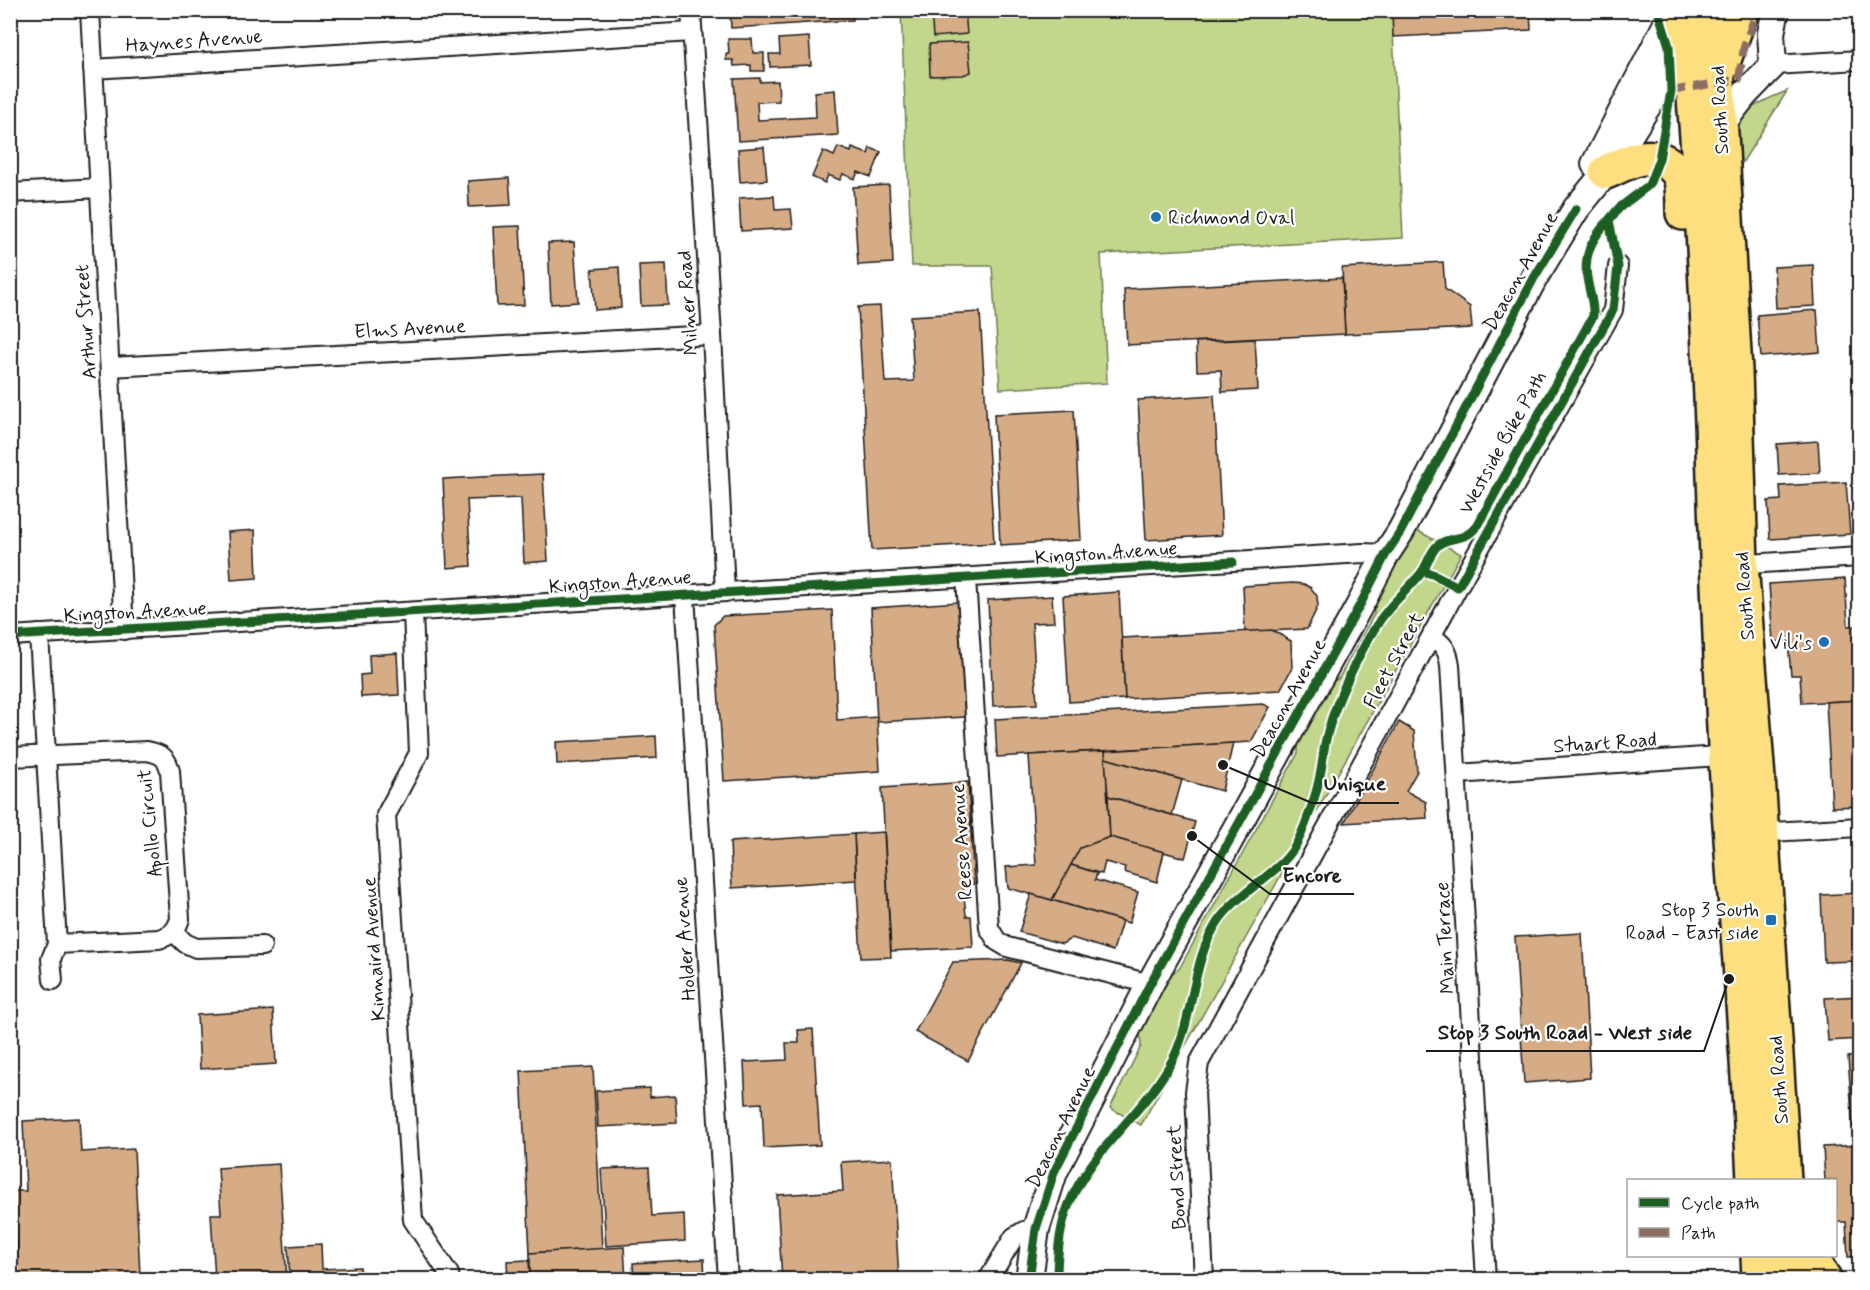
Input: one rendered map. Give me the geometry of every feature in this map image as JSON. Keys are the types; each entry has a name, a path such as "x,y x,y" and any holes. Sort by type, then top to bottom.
{"highway":[{"path":"1706,87 1742,10"},
{"name":"South Road","path":"1697,15 1706,87 1707,289 1729,565 1746,833 1784,1179"},
{"name":"South Road","path":"1706,87 1720,126 1735,370 1729,565"},
{"path":"1606,172 1636,159 1648,157 1664,160 1674,168 1681,181 1686,259 1707,289"},
{"name":"South Road","path":"1746,833 1749,1084 1754,1179"},
{"path":"1758,1257 1759,1280"},
{"path":"1789,1257 1791,1280"},
{"path":"1811,1257 1825,1280"}],"street":[{"name":"Arthur Street","path":"90,10 124,630"},
{"name":"Milner Road","path":"691,10 712,335 725,592"},
{"path":"1773,65 1771,33 1776,10"},
{"name":"Deacon Avenue","path":"1576,208 1606,172 1670,70 1697,15"},
{"name":"Deacon Avenue","path":"1029,1280 1036,1229 1054,1172 1150,984 1386,554 1401,531 1534,278 1576,208 1602,148 1697,15"},
{"name":"Haynes Avenue","path":"93,69 692,32"},
{"path":"1720,126 1744,95 1773,65 1860,60"},
{"path":"10,193 99,188"},
{"name":"Fleet Street","path":"1196,1072 1613,310 1618,267"},
{"name":"Elms Avenue","path":"111,367 712,335"},
{"name":"Kingston Avenue","path":"10,636 1363,553 1386,554"},
{"path":"1729,565 1860,557"},
{"name":"Reese Avenue","path":"966,579 989,928 997,941 1007,947 1150,984"},
{"name":"Holder Avenue","path":"685,595 728,1280"},
{"name":"Kinnaird Avenue","path":"413,613 419,753 386,815 413,1220 449,1274 450,1280"},
{"path":"39,634 57,944 51,959 52,980"},
{"name":"Main Terrace","path":"1432,637 1442,642 1450,662 1486,1280"},
{"name":"Apollo Circuit","path":"46,756 147,751 160,753 168,760 180,919 174,932"},
{"name":"Stuart Road","path":"1457,774 1741,755"},
{"path":"10,757 46,756"},
{"path":"1746,833 1860,827"},
{"path":"57,944 159,939 174,932 185,943 196,948 262,946"},
{"name":"Bond Street","path":"1196,1072 1204,1280"},
{"path":"988,1280 1014,1237 1036,1229"}],"green space":[{"name":"Richmond Oval","path":"901,11 1392,11 1403,238 1101,254 1107,383 1000,389 992,266 912,266"},
{"path":"1787,91 1739,168 1736,147 1738,126 1755,106"},
{"path":"1416,530 1461,554 1141,1125 1110,1108 1141,1046 1140,1032 1167,976 1179,969 1298,753 1298,738 1328,685 1339,678 1374,614 1374,601"}],"building":[{"path":"730,10 852,10 853,20 731,28"},
{"path":"931,10 965,10 967,34 933,37"},
{"path":"1392,10 1530,10 1531,30 1393,37"},
{"path":"809,37 811,65 770,67 769,54 780,54 779,39"},
{"path":"728,39 752,39 753,53 764,53 764,71 751,71 751,65 734,66 733,60 726,60 726,54 729,54"},
{"path":"968,42 971,72 963,75 930,76 929,44"},
{"path":"760,78 760,82 778,81 779,101 757,102 758,120 816,117 815,92 835,90 838,135 738,141 734,79"},
{"path":"764,147 767,180 740,182 738,149"},
{"path":"838,147 851,152 852,148 868,154 870,148 881,152 871,177 858,172 855,179 843,174 840,180 828,175 825,183 812,177 823,151 834,156"},
{"path":"509,178 511,205 469,207 468,181"},
{"path":"889,185 893,263 858,265 853,187"},
{"path":"774,196 775,210 791,209 793,228 741,231 739,198"},
{"path":"520,226 524,305 497,306 493,227"},
{"path":"574,242 578,302 551,304 548,243"},
{"path":"1443,262 1445,289 1470,307 1472,328 1345,334 1342,268"},
{"path":"666,264 668,305 641,306 639,265"},
{"path":"1813,265 1815,306 1776,308 1774,267"},
{"path":"619,267 621,308 595,310 592,269"},
{"path":"1342,278 1345,334 1127,345 1124,289"},
{"path":"880,306 885,382 914,381 910,316 980,312 994,543 872,550 858,307"},
{"path":"1817,310 1820,352 1761,357 1757,315"},
{"path":"1255,339 1258,390 1222,392 1221,370 1197,371 1196,342"},
{"path":"1214,395 1222,535 1146,540 1138,400"},
{"path":"1074,410 1081,540 1000,545 994,414"},
{"path":"1818,441 1820,473 1779,475 1777,444"},
{"path":"543,474 548,561 524,563 521,498 467,500 471,566 447,568 443,479"},
{"path":"1846,482 1850,534 1770,539 1768,501 1781,500 1780,486"},
{"path":"255,530 257,578 231,580 228,532"},
{"name":"Vili's","path":"1845,579 1848,626 1860,626 1860,700 1802,703 1800,675 1791,675 1788,641 1773,642 1769,584"},
{"path":"1304,584 1311,588 1317,596 1318,606 1307,629 1245,632 1243,586"},
{"path":"1119,592 1125,699 1069,702 1063,596"},
{"path":"1052,596 1054,622 1032,623 1037,704 993,706 988,600"},
{"path":"959,602 965,717 877,722 871,608"},
{"path":"832,610 837,720 877,717 880,771 724,781 714,625 723,616"},
{"path":"1272,630 1291,641 1292,668 1280,690 1125,699 1122,638"},
{"path":"397,653 399,695 361,697 360,675 370,674 369,655"},
{"path":"1860,700 1860,806 1832,807 1826,702"},
{"path":"1263,704 1270,707 1251,742 997,757 995,719"},
{"path":"1399,722 1414,731 1417,771 1406,791 1426,802 1427,818 1344,823"},
{"path":"656,736 657,758 557,764 556,742"},
{"path":"1233,743 1222,791 1105,758 1105,751"},
{"path":"1105,751 1110,837 1080,848 1052,900 1008,888 1006,867 1036,865 1029,755"},
{"path":"1105,758 1182,780 1172,815 1108,796"},
{"path":"968,782 974,884 963,884 966,916 971,916 973,947 891,951 882,788"},
{"path":"1108,796 1195,822 1185,858 1110,837"},
{"path":"884,832 891,957 861,958 854,834"},
{"path":"854,834 856,880 732,888 730,842"},
{"path":"1110,837 1164,852 1157,882 1124,872 1125,867 1105,862 1102,874 1071,865 1080,848"},
{"path":"1071,865 1097,873 1095,880 1138,892 1129,923 1052,900"},
{"path":"1860,893 1860,961 1824,962 1821,895"},
{"path":"1031,894 1122,921 1113,951 1072,938 1062,944 1019,932"},
{"path":"1582,933 1590,1078 1524,1083 1515,937"},
{"path":"1008,960 1021,963 968,1061 915,1032 953,962"},
{"path":"1860,996 1860,1039 1828,1041 1825,998"},
{"path":"273,1010 276,1064 200,1069 197,1015"},
{"path":"813,1029 820,1145 764,1148 762,1103 746,1104 744,1062 787,1060 786,1043 799,1043 798,1030"},
{"path":"1860,1056 1860,1127 1853,1127 1848,1057"},
{"path":"593,1067 602,1249 530,1253 521,1071"},
{"path":"650,1088 650,1097 675,1095 677,1123 598,1127 596,1091"},
{"path":"79,1118 81,1152 134,1149 140,1276 19,1280 14,1191 26,1191 23,1121"},
{"path":"1860,1145 1860,1256 1848,1257 1846,1222 1837,1222 1837,1179 1825,1179 1823,1147"},
{"path":"892,1159 899,1280 782,1280 777,1195 843,1191 841,1162"},
{"path":"279,1164 287,1280 215,1280 211,1214 221,1214 218,1168"},
{"path":"649,1167 652,1216 684,1214 685,1241 606,1246 601,1169"},
{"path":"321,1244 322,1269 360,1267 361,1280 290,1280 288,1246"},
{"path":"624,1247 626,1280 530,1280 530,1253"},
{"path":"704,1259 705,1280 634,1280 633,1263"},
{"path":"529,1260 530,1280 508,1280 507,1261"}],"marked path":[{"path":"1671,91 1739,79 1744,47 1757,10"}],"cycle path":[{"path":"1423,571 1458,587 1613,310 1618,266 1609,220 1619,208 1649,185 1659,159 1671,91 1669,46 1659,14 1660,10"},
{"path":"1029,1280 1036,1229 1054,1172 1150,984 1386,554 1401,531 1534,278 1576,209"},
{"name":"Westside Bike Path","path":"1057,1280 1059,1241 1069,1204 1091,1165 1163,1077 1174,1057 1186,1023 1203,952 1210,936 1227,910 1278,866 1298,841 1316,792 1330,725 1341,694 1364,646 1385,613 1422,572 1435,548 1443,542 1467,535 1477,526 1593,316 1586,274 1587,257 1597,234 1609,220"},
{"path":"10,636 1233,562"}],"place":[{"name":"Richmond Oval","path":"1156,217"},
{"name":"Vili's","path":"1824,642"},
{"name":"Unique","path":"1223,765"},
{"name":"Encore","path":"1192,836"},
{"name":"Stop 3 South Road - East side","path":"1771,920"},
{"name":"Stop 3 South Road - West side","path":"1729,979"}]}
